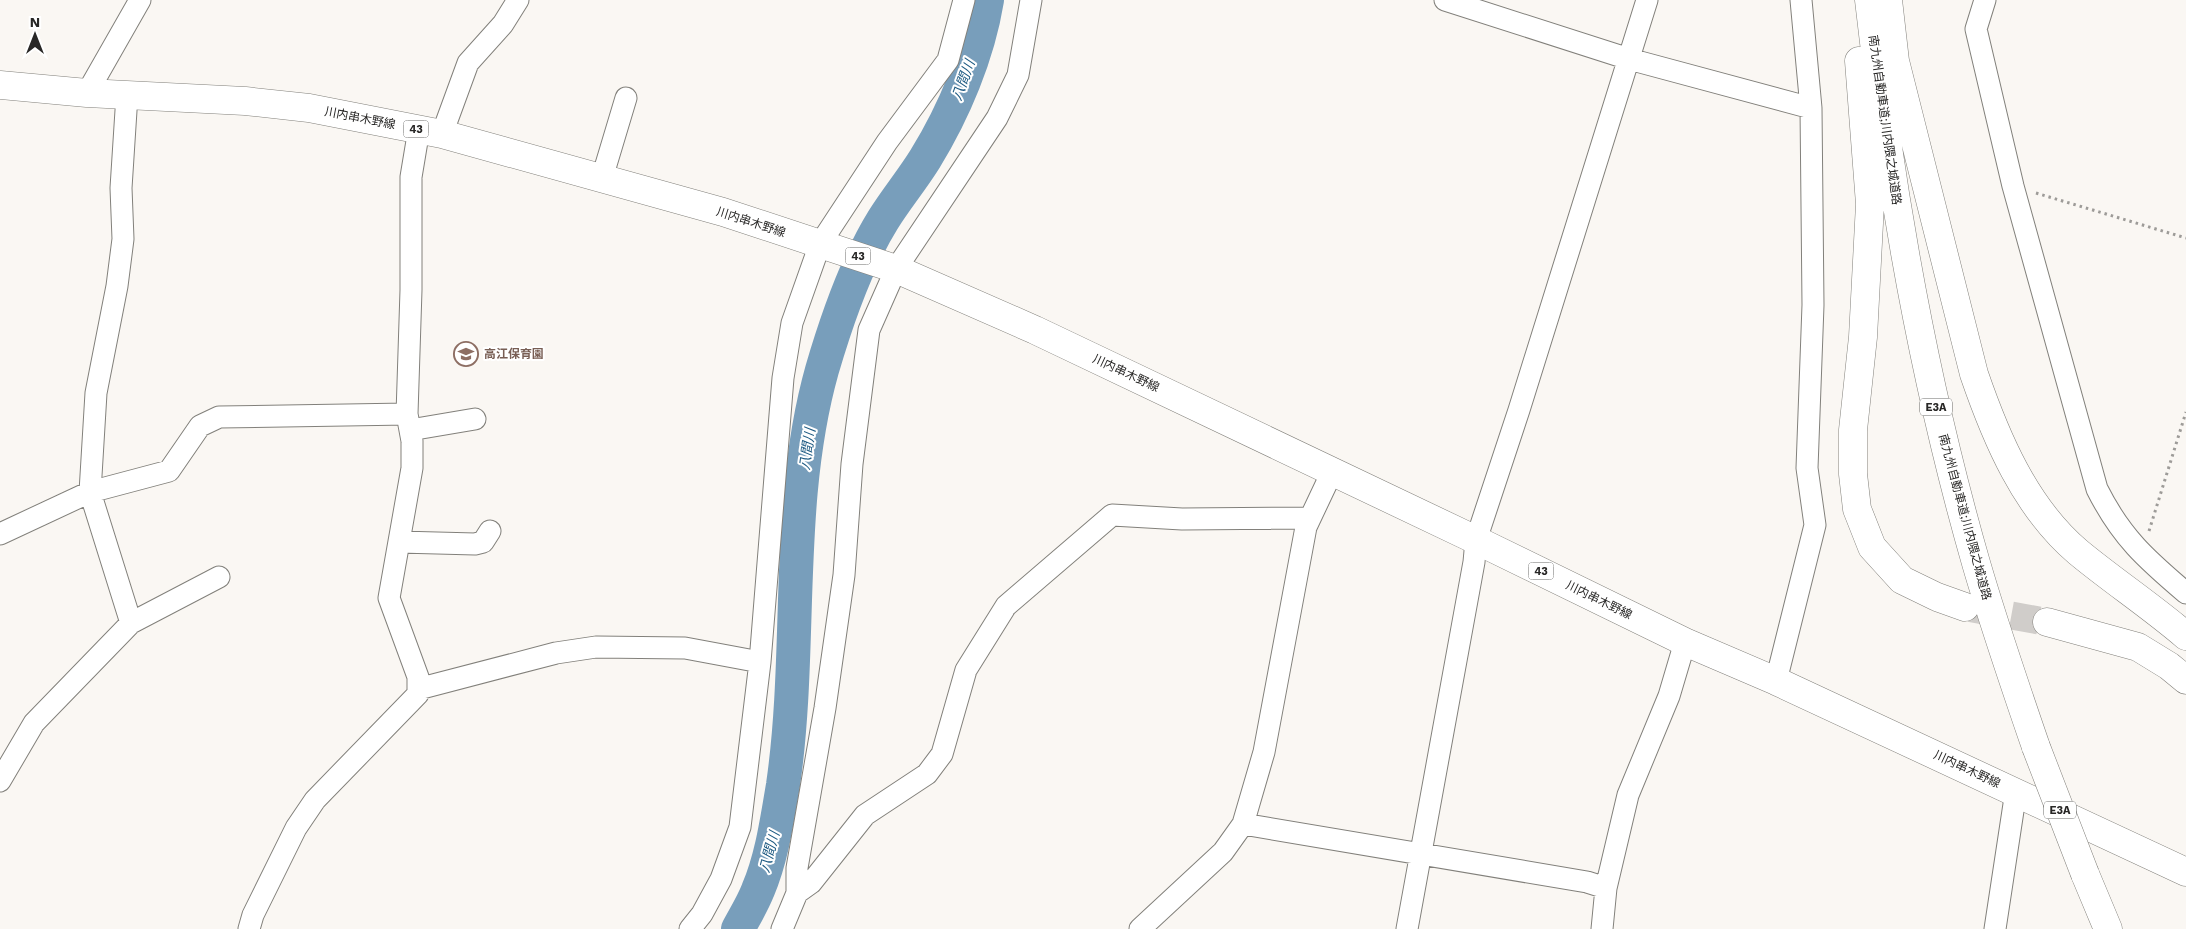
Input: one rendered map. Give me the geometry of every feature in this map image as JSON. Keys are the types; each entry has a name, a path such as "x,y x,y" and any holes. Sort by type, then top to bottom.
{"main road":[{"path":"1856,0 1870,204 1863,337 1853,430 1853,474 1857,509 1872,547 1902,580 1937,597 1965,607"},
{"name":"南九州自動車道;川内隈之城道路","path":"1869,0 1894,190 1913,303 1934,399 1976,564 2036,747 2108,929"},
{"path":"1888,0 1898,71 1974,374 1990,421 2012,465 2048,519 2077,551 2186,636"},
{"name":"川内串木野線","path":"0,85 87,93 245,101 309,108 430,132 723,212 896,269 1035,330 1476,540 1685,642 1776,681 2016,791 2186,872"},
{"path":"2047,622 2138,647 2186,680"}],"street":[{"path":"87,93 140,0"},
{"path":"249,929 253,915 296,828 315,800 418,694 418,677 389,598 412,468 408,422 411,177 430,132 468,63 503,24 518,0"},
{"path":"690,929 702,914 721,879 740,827 760,662 783,378 792,323 820,244 887,142 948,60 964,0"},
{"path":"782,929 797,893 797,868 844,574 852,464 869,330 896,269 997,118 1018,75 1031,0"},
{"path":"1445,0 1629,59 1811,108"},
{"path":"1407,929 1474,562 1476,540 1519,410 1647,0"},
{"path":"1776,681 1814,525 1807,468 1813,305 1811,108 1801,0"},
{"path":"1985,0 1976,29 2013,186 2098,490 2112,518 2142,555 2186,593"},
{"path":"127,95 121,188 123,239 117,286 96,393 90,492 130,623"},
{"path":"602,178 626,98"},
{"path":"0,534 90,492 169,471 200,426 219,418 408,422 475,419"},
{"path":"1140,929 1223,852 1243,824 1264,752 1306,527 1332,472"},
{"path":"797,893 811,883 865,815 927,774 942,754 966,670 1006,606 1112,515 1182,518 1310,518"},
{"path":"399,542 475,544 483,542 490,531"},
{"path":"0,781 34,723 130,623 220,577"},
{"path":"1602,929 1606,888 1628,796 1669,696 1685,642"},
{"path":"418,689 556,653 596,647 685,648 760,662"},
{"path":"1995,929 2016,791"},
{"path":"1243,824 1588,882 1606,888"}],"path":[{"path":"2013,186 2186,238"},
{"path":"2142,555 2186,412"}],"waterway":[{"name":"八間川","path":"738,929 756,895 767,865 774,838 783,785 792,681 798,524 810,421 822,370 834,332 864,254 883,220 936,141 955,103 978,41 987,0"}],"tunnel":[{"path":"1970,608 2047,622"}],"place":[{"name":"高江保育園","path":"466,354"}]}
